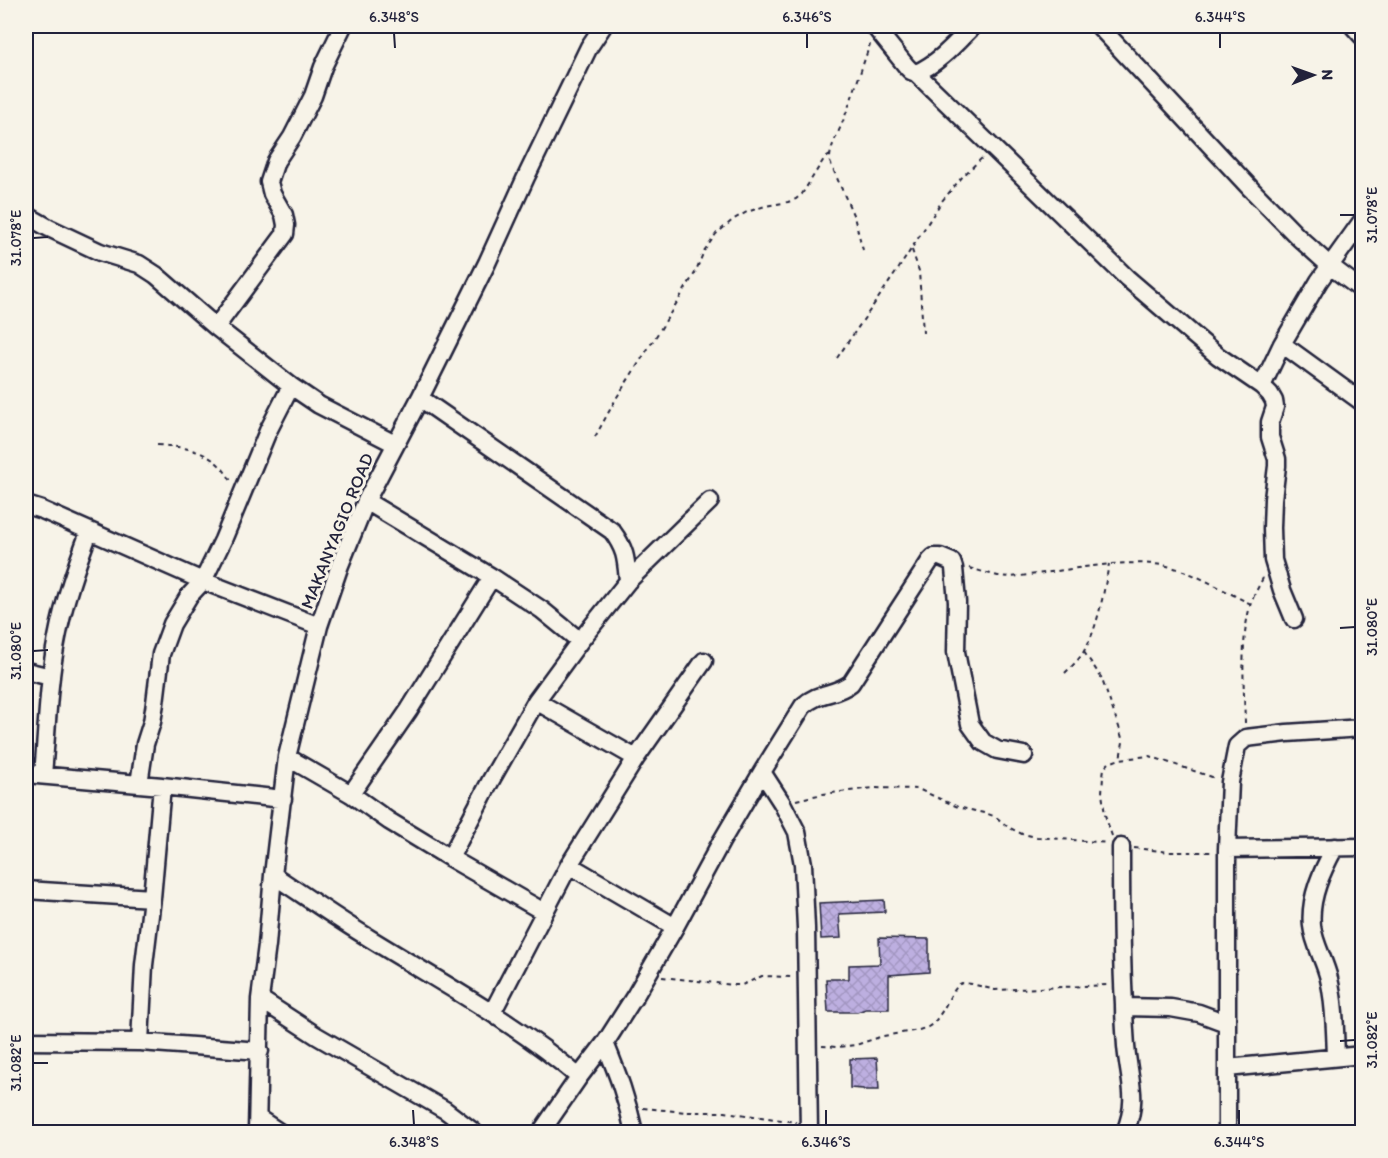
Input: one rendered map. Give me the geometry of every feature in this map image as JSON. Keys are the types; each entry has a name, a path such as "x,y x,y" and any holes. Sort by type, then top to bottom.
{"street":[{"path":"216,327 285,234 284,215 272,194 269,182 276,161 313,96 323,67 343,26"},
{"name":"MAKANYAGIO ROAD","path":"258,1125 260,999 287,757 319,626 340,565 366,501 487,263 589,46 603,26"},
{"path":"916,73 937,61 973,26"},
{"path":"1099,26 1265,204 1329,265 1362,290"},
{"path":"1353,26 1362,36"},
{"path":"875,27 911,71 916,73 1127,278 1218,356 1270,394 1275,407 1270,437 1277,459 1272,528 1273,560 1294,619"},
{"path":"26,215 99,252 139,264 156,275 216,327 291,386 319,405 395,444"},
{"path":"1262,386 1282,344 1329,265 1362,221"},
{"path":"1282,344 1362,402"},
{"path":"138,784 145,744 152,722 161,654 172,624 189,596 203,581 268,431 291,386"},
{"path":"420,398 612,531 621,544 626,558 628,581"},
{"path":"366,501 542,610 580,641"},
{"path":"450,858 536,701 628,581 710,501"},
{"path":"26,505 203,581 319,626"},
{"path":"43,775 51,677 57,639 73,575 89,532"},
{"path":"541,1132 605,1044 647,976 762,772 803,706 810,699 838,691 851,683 934,557 952,562 954,568 957,602 956,652 970,724 983,742 997,750 1024,755"},
{"path":"351,794 415,702 492,578"},
{"path":"492,1013 569,865 636,758 704,661"},
{"path":"26,671 51,677"},
{"path":"536,701 636,758"},
{"path":"1227,1132 1227,851 1230,782 1237,746 1246,738 1362,728"},
{"path":"287,757 351,794 389,821 450,858 544,912"},
{"path":"762,772 797,832 803,864 809,1128"},
{"path":"26,774 283,799"},
{"path":"140,1042 144,965 162,786"},
{"path":"1121,847 1121,952 1126,1046 1133,1098 1130,1120 1125,1132"},
{"path":"1335,847 1315,891 1312,926 1330,980 1336,1057"},
{"path":"1227,851 1362,847"},
{"path":"569,865 675,927"},
{"path":"273,875 366,937 492,1013 537,1043 579,1077"},
{"path":"26,890 152,898"},
{"path":"260,999 445,1110 474,1132"},
{"path":"1124,1007 1171,1008 1199,1013 1226,1023"},
{"path":"26,1041 140,1042 260,1051"},
{"path":"605,1044 621,1081 634,1132"},
{"path":"1227,1068 1362,1055"},
{"path":"258,1125 279,1132"}],"path":[{"path":"863,250 854,217 830,162 830,155 875,27"},
{"path":"837,358 942,201 963,176 993,148"},
{"path":"595,437 617,397 695,273 704,250 716,234 734,219 747,212 796,199 802,194 824,159 830,155"},
{"path":"911,249 919,271 923,333"},
{"path":"157,445 180,446 200,452 216,461 240,499"},
{"path":"1246,738 1244,666 1246,624 1251,604 1273,560"},
{"path":"952,562 984,573 1004,576 1024,576 1109,564 1162,565 1183,571 1251,604"},
{"path":"1065,673 1084,652 1089,640 1103,595 1109,564"},
{"path":"1084,652 1101,677 1119,727 1123,747 1120,759"},
{"path":"782,803 823,794 874,788 918,789 958,807 996,817 1015,832 1022,834 1114,844 1102,793 1102,776 1104,768 1109,763 1120,759 1149,756 1230,782"},
{"path":"1121,847 1169,852 1227,851"},
{"path":"647,976 734,985 742,985 762,976 807,977"},
{"path":"808,1043 837,1047 856,1045 883,1036 928,1027 934,1023 962,982 995,990 1123,984"},
{"path":"629,1106 686,1112 725,1112 809,1128"}],"building":[{"path":"884,900 885,912 839,914 841,938 821,939 819,903"},
{"path":"879,938 929,939 929,972 889,975 889,1009 828,1012 826,979 849,979 849,965 880,964"},
{"path":"877,1058 879,1090 850,1088 850,1059"}]}
